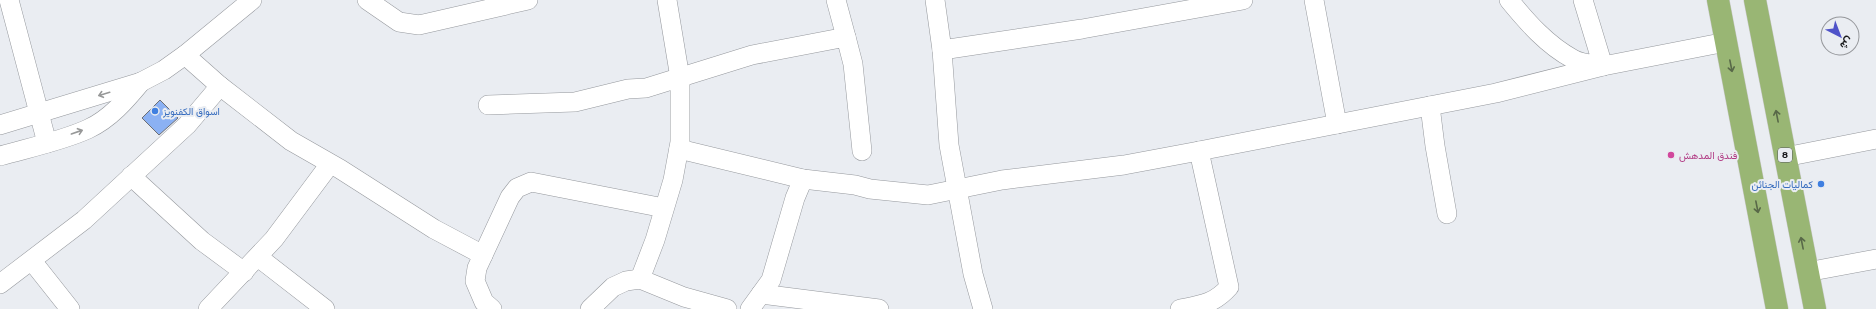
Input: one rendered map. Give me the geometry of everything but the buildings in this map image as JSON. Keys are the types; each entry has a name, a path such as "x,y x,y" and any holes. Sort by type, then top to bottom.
{"highway":[{"path":"1718,0 1777,309"},
{"name":"8","path":"1755,0 1814,309"}],"street":[{"path":"9,0 46,143"},
{"path":"366,0 399,22 419,25 528,0"},
{"path":"640,279 655,240 673,180 678,149 680,78 667,0"},
{"path":"836,0 853,64 862,152"},
{"path":"935,0 942,50 948,137 956,189 973,274 983,309"},
{"path":"942,50 1082,29 1243,0"},
{"path":"1314,0 1337,124"},
{"path":"1509,0 1548,42 1574,60 1603,66"},
{"path":"1583,0 1603,66"},
{"path":"0,125 141,82 164,70 185,55 243,3"},
{"path":"488,105 575,102 628,89 646,88 752,56 846,37"},
{"path":"678,149 803,178 855,185 870,189 928,195 1002,180 1124,165 1199,151 1430,106 1496,92 1603,66 1726,42"},
{"path":"185,55 220,86 291,140 434,229 483,255"},
{"path":"0,156 46,143 88,128 102,120 126,100 141,82"},
{"path":"0,284 84,220 187,125 220,86"},
{"path":"1430,106 1434,146 1447,214"},
{"path":"1785,157 1876,139"},
{"path":"1180,309 1208,303 1220,297 1229,287 1199,151"},
{"path":"208,309 274,239 330,164"},
{"path":"131,176 202,241 244,272"},
{"path":"750,309 770,280 795,198 803,178"},
{"path":"492,309 484,302 475,281 477,268 510,197 517,188 531,182 664,208"},
{"path":"258,257 325,309"},
{"path":"1807,272 1876,259"},
{"path":"32,261 70,309"},
{"path":"590,309 613,287 626,281 640,279 684,297 727,309"},
{"path":"761,294 879,309"}],"place":[{"name":"اسواق الكفنويز","path":"155,111"},
{"name":"فندق المدهش","path":"1671,155"},
{"name":"كماليات الجنائن","path":"1821,184"}]}
